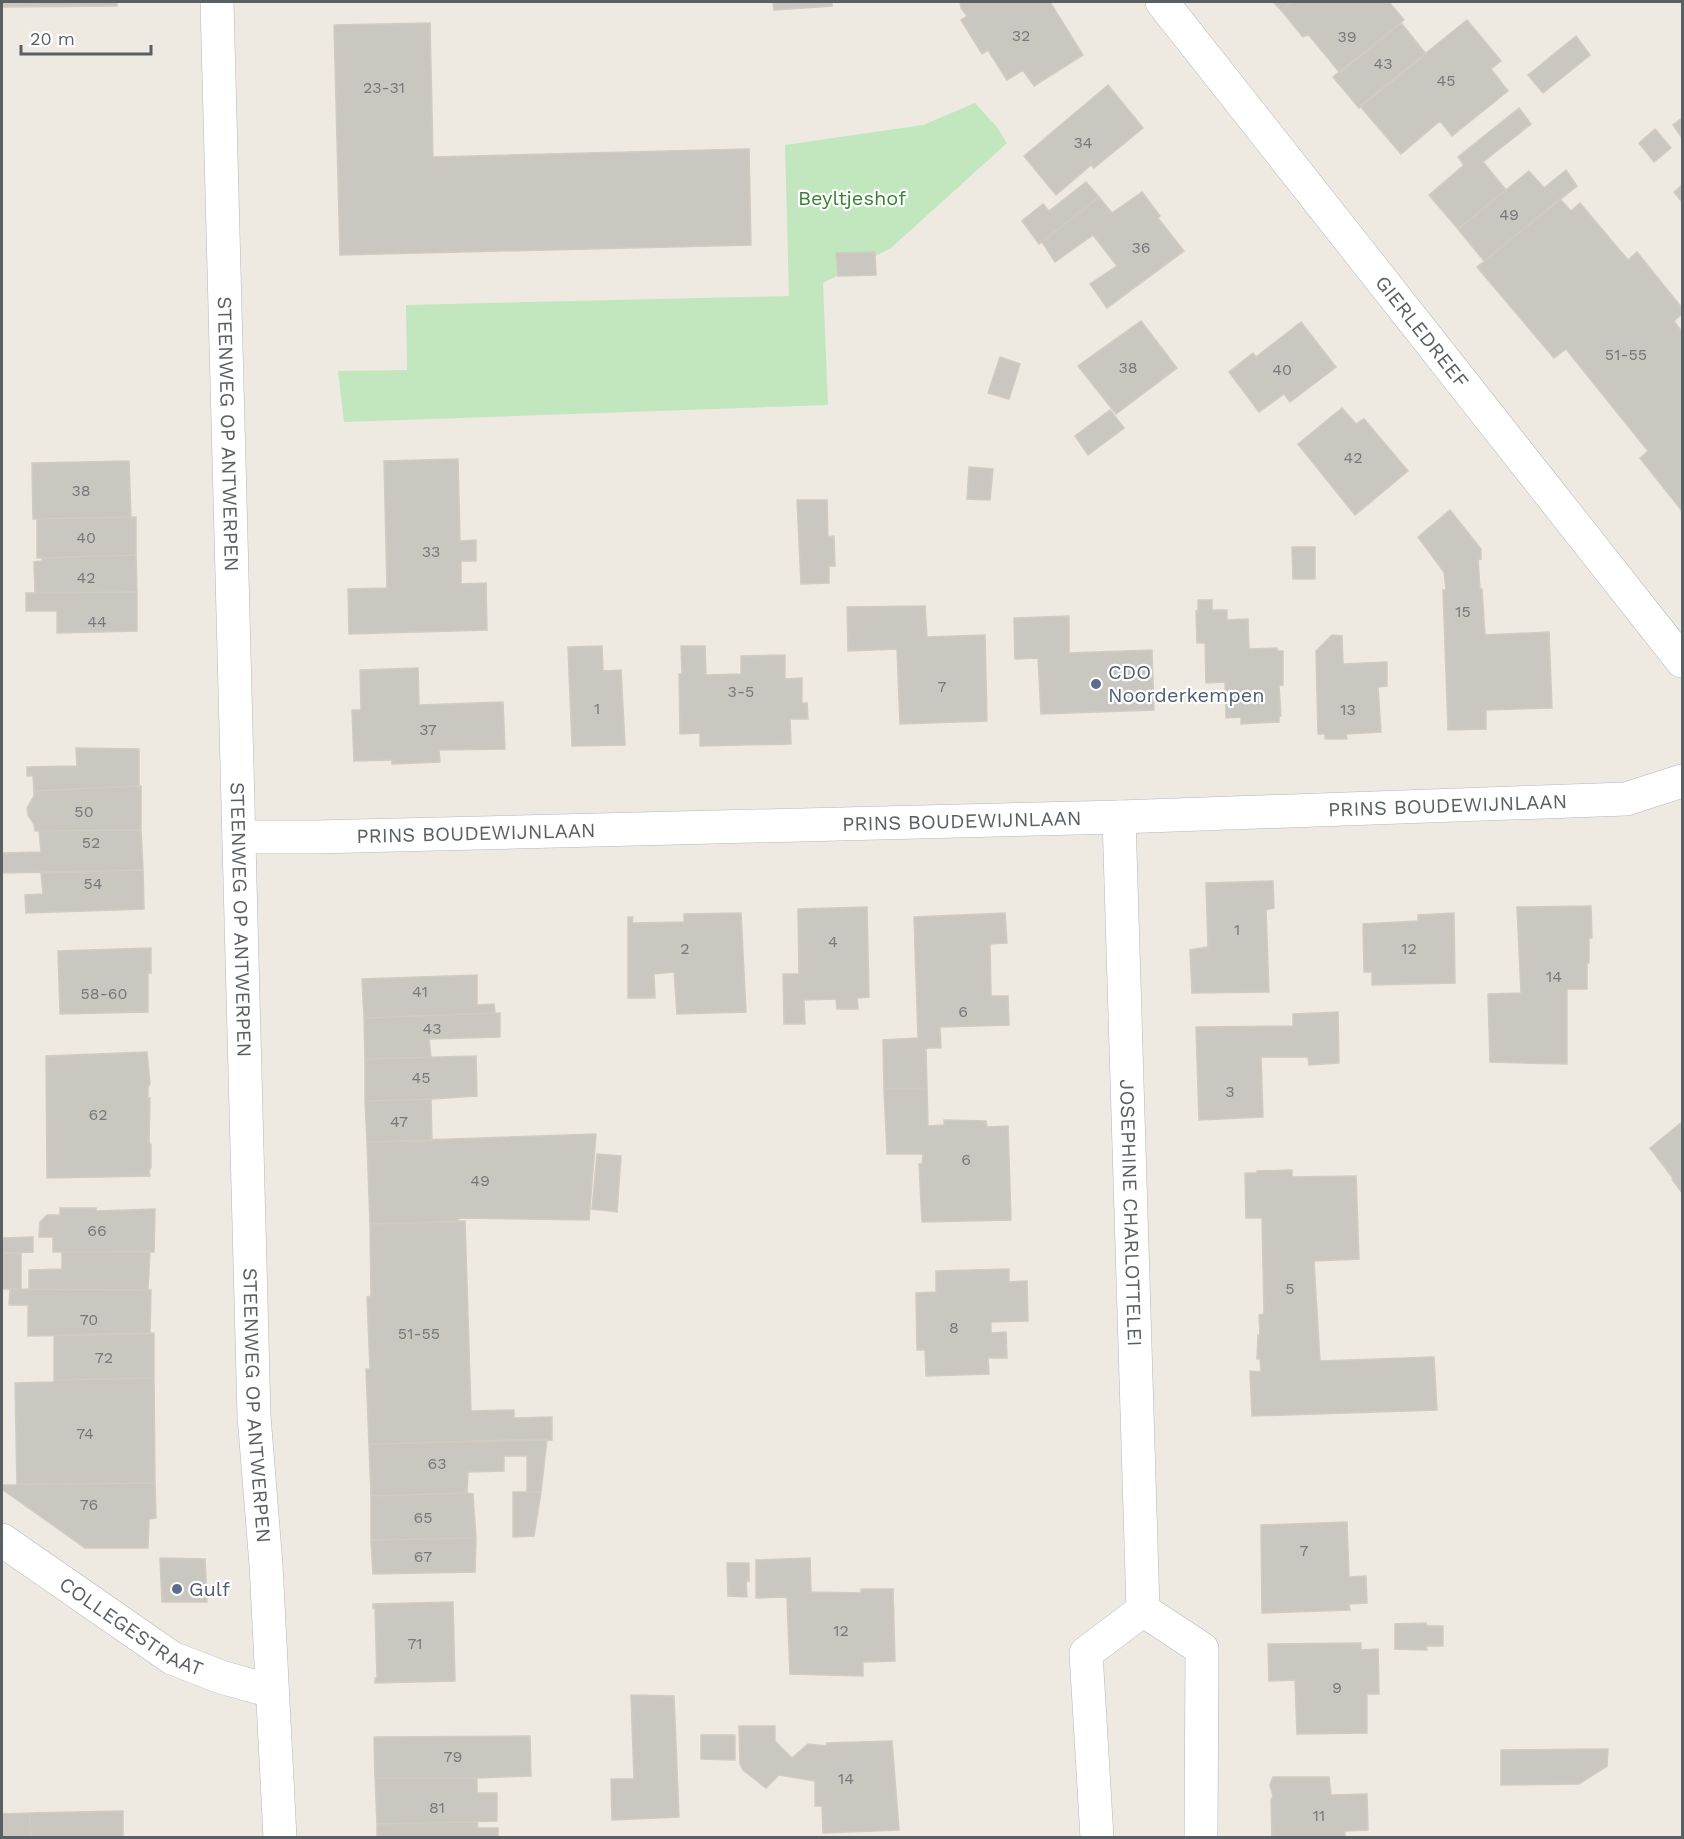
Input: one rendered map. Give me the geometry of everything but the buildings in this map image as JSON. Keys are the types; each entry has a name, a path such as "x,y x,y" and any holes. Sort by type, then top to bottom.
{"street":[{"name":"STEENWEG OP ANTWERPEN","path":"217,2 254,1416 266,1565 280,1838"},
{"name":"GIERLEDREEF","path":"1162,2 1683,661"},
{"name":"PRINS BOUDEWIJNLAAN","path":"239,837 1119,817 1626,799 1683,781"},
{"name":"JOSEPHINE CHARLOTTELEI","path":"1119,817 1143,1610"},
{"name":"COLLEGESTRAAT","path":"2,1540 172,1658 221,1677 271,1691"},
{"path":"1097,1838 1086,1653 1143,1610 1202,1649 1201,1838"}],"green space":[{"name":"Beyltjeshof","path":"975,103 996,126 1007,143 891,248 823,283 828,405 344,422 338,371 407,370 406,305 789,296 785,145 923,125"}],"place":[{"name":"CDO Noorderkempen","path":"1096,684"},
{"name":"Gulf","path":"177,1589"}]}
